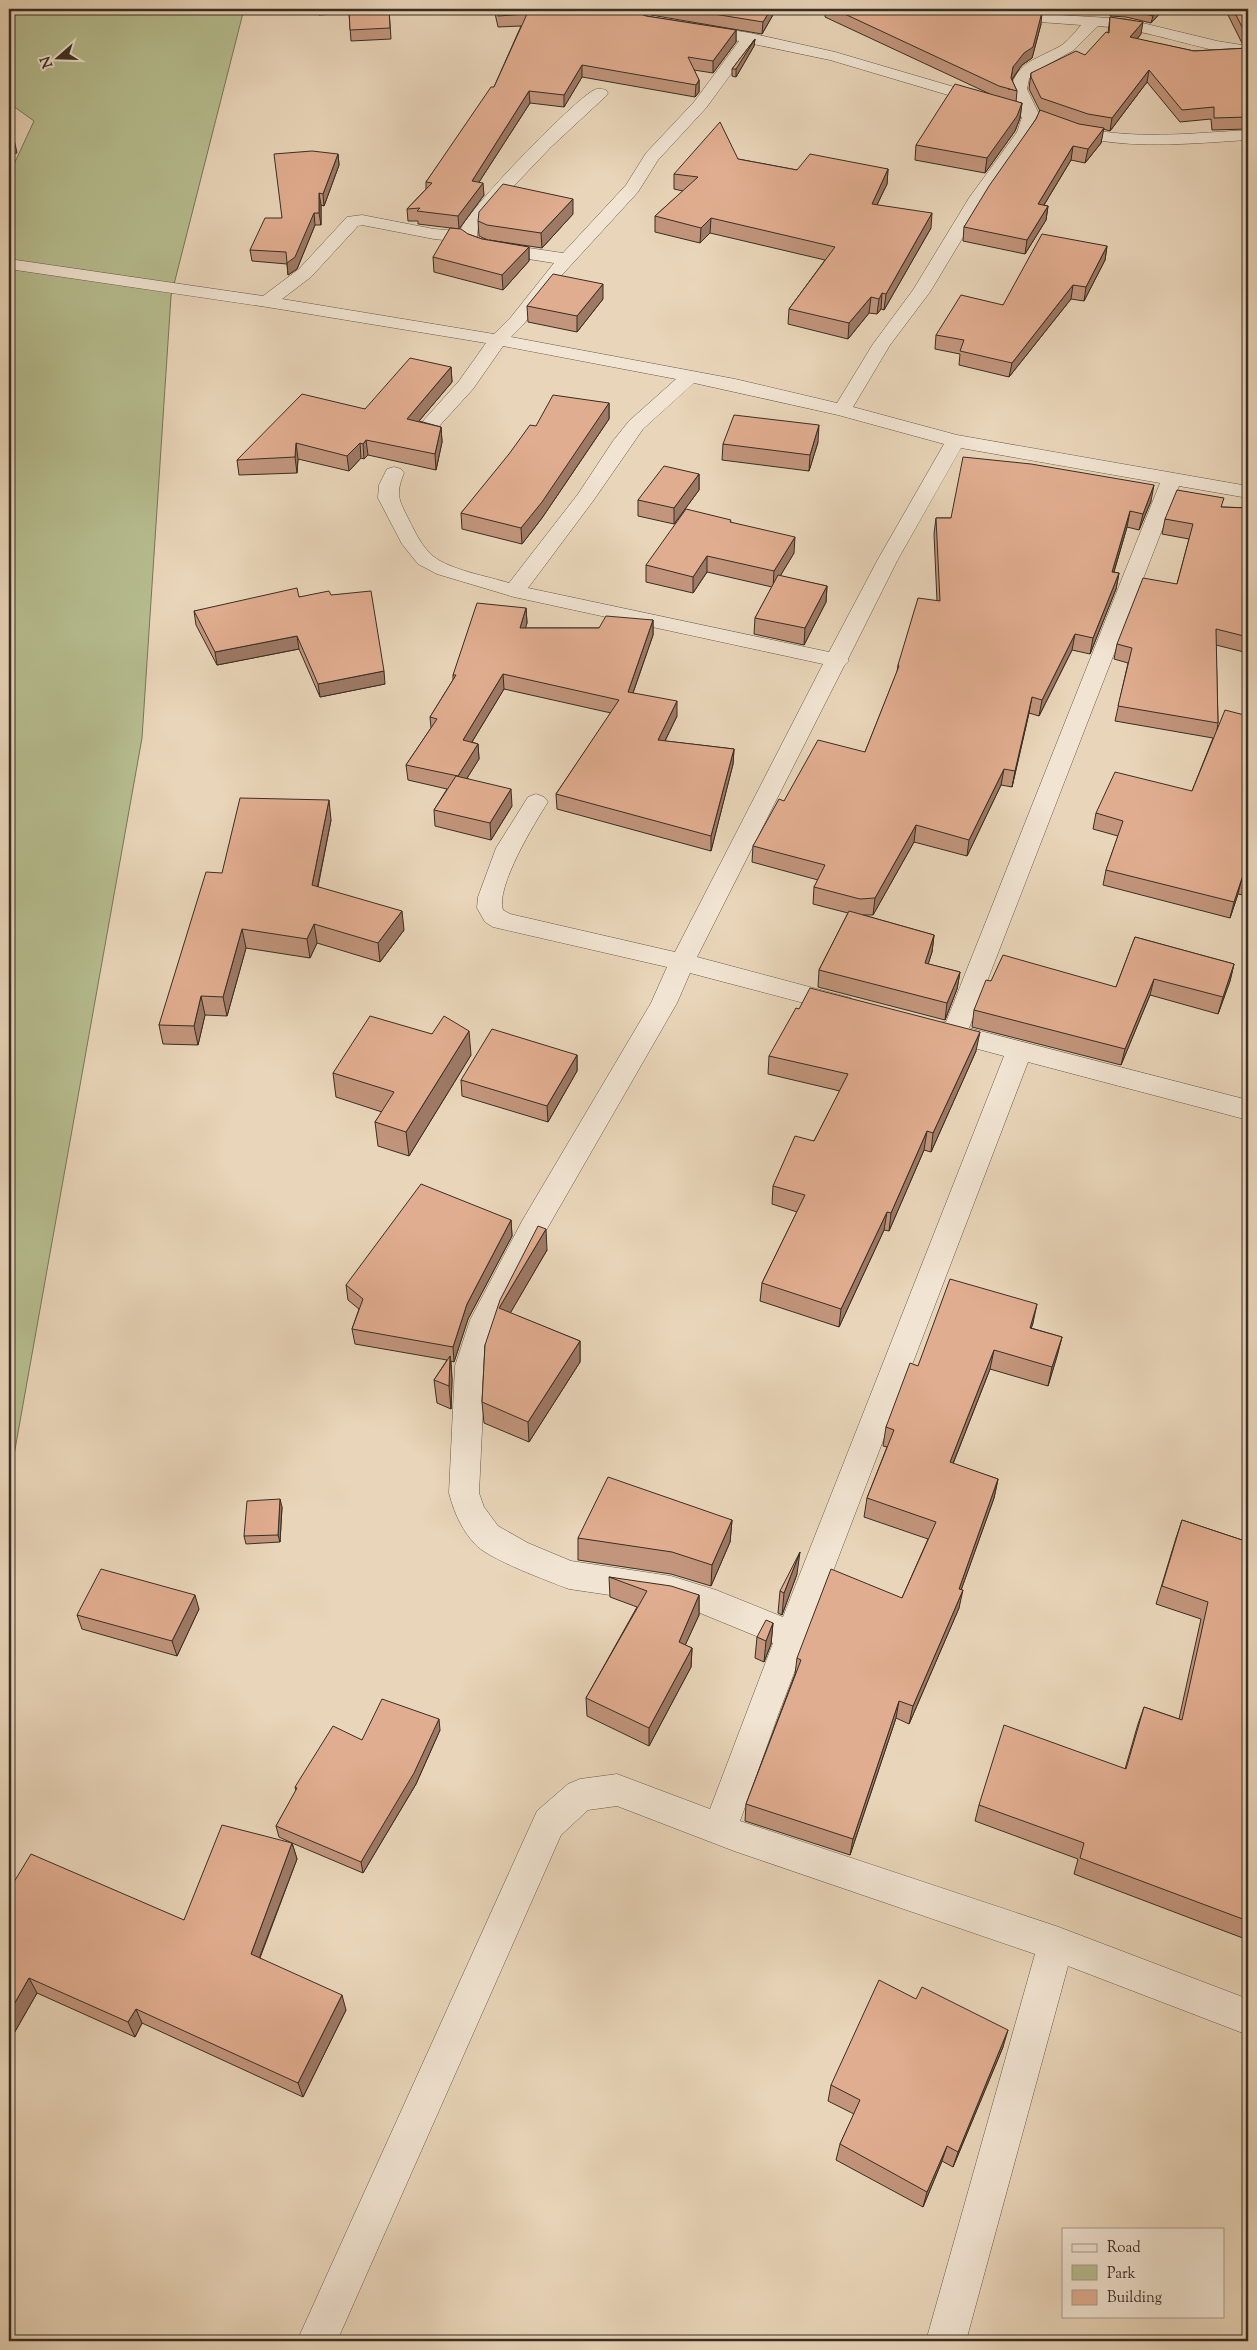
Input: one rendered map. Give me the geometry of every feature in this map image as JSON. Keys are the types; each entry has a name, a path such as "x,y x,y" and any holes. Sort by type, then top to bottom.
{"street":[{"path":"994,9 1040,19 1142,27 1212,46 1248,52"},
{"path":"612,18 630,13 750,38 859,64 934,88 1031,114 1078,132 1099,136 1129,138 1248,135"},
{"path":"842,410 882,344 921,292 978,198 1024,132 1031,114 1019,89 1021,78 1030,68 1069,47 1093,22"},
{"path":"425,430 466,385 498,340 511,328 566,260 632,188 652,157 700,105 750,38"},
{"path":"468,237 468,231 476,218 506,184 552,135 600,92"},
{"path":"267,302 305,273 353,221 362,220 434,234 468,237 483,247 566,260"},
{"path":"9,264 290,305 498,340 690,377 842,410 955,441 1248,492"},
{"path":"514,591 586,497 636,425 690,377"},
{"path":"792,1636 705,1600 671,1590 569,1575 516,1553 487,1536 470,1513 464,1493 470,1366 485,1320 532,1229 664,1003 682,962 887,561 955,441"},
{"path":"394,473 388,485 388,498 409,540 425,560 444,570 514,591 838,660"},
{"path":"954,1033 1172,479"},
{"path":"536,802 508,848 490,897 489,908 494,916 502,921 682,962 861,1009"},
{"path":"917,1023 1248,1110"},
{"path":"720,1829 792,1636 1019,1050"},
{"path":"320,2339 549,1823 580,1795 617,1790 720,1829 1056,1944 1248,2017"},
{"path":"946,2341 1056,1944"}],"green space":[{"path":"9,9 244,9 171,296 142,738 9,1483 9,175 34,121 9,103"}],"building":[{"path":"349,9 389,9 390,28 350,30"},
{"path":"496,9 582,9 589,11 635,12 646,16 736,30 713,61 688,57 699,80 696,85 582,65 564,95 529,91 472,181 483,183 458,216 417,211 420,208 407,209 432,183 426,182 491,87 494,87 527,14 498,16"},
{"path":"683,9 771,9 763,22"},
{"path":"834,9 1017,9 1042,12 1033,47 1024,53 1013,67 1011,78 1017,91 999,86"},
{"path":"1111,9 1159,9 1153,16 1128,10"},
{"path":"1233,9 1248,9 1248,32 1244,31"},
{"path":"1110,17 1143,22 1130,37 1194,51 1248,48 1248,117 1214,118 1214,107 1182,110 1149,70 1112,118 1088,114 1041,98 1031,73 1076,51 1085,55 1106,32 1109,33"},
{"path":"755,39 736,69 732,69"},
{"path":"955,84 1022,103 1017,116 987,158 916,145"},
{"path":"1040,110 1079,124 1104,128 1088,149 1073,146 1038,204 1048,206 1027,240 964,227 989,186 1036,119"},
{"path":"9,122 14,139 9,141"},
{"path":"720,122 738,159 797,170 810,154 888,169 872,204 932,213 886,294 882,293 879,299 871,297 849,323 789,309 835,247 711,218 701,228 655,216 698,177 674,174"},
{"path":"312,151 338,154 323,194 319,193 319,213 314,213 295,257 287,263 286,252 250,250 265,218 282,218 274,154"},
{"path":"503,184 573,199 541,233 487,225 478,221 479,212"},
{"path":"450,228 461,229 468,234 482,239 529,247 502,275 433,257"},
{"path":"1042,234 1107,246 1086,287 1073,285 1012,363 960,351 964,340 936,335 961,295 1003,305"},
{"path":"553,274 603,284 577,316 527,306"},
{"path":"410,358 451,367 407,419 441,427 435,454 366,440 363,444 360,443 347,456 296,443 295,457 237,460 302,394 365,409"},
{"path":"553,395 609,403 542,502 521,528 461,513 530,425 536,426"},
{"path":"734,415 819,425 810,455 723,444"},
{"path":"963,457 1031,464 1154,485 1143,514 1130,511 1112,572 1119,573 1093,638 1075,634 1042,700 1032,697 1015,771 1004,769 969,840 916,825 875,898 860,899 814,887 825,865 753,846 779,799 784,801 818,740 865,752 899,666 918,598 940,601 936,518 951,518"},
{"path":"664,466 699,474 674,508 638,500"},
{"path":"1177,490 1224,498 1221,507 1248,508 1248,637 1216,629 1218,723 1118,706 1132,648 1117,644 1143,578 1177,584 1193,524 1165,519"},
{"path":"686,509 731,520 730,522 795,537 774,571 707,556 693,577 646,565"},
{"path":"778,575 827,586 805,628 755,618"},
{"path":"297,588 299,597 329,591 331,595 371,591 384,671 318,684 297,636 215,652 194,611"},
{"path":"477,603 526,608 520,628 599,628 606,616 653,620 628,692 677,701 658,740 734,749 711,836 556,794 619,700 503,674 463,740 478,744 458,776 406,765 437,719 430,717 456,675 453,675"},
{"path":"1225,710 1248,716 1248,880 1242,878 1234,902 1106,870 1123,821 1096,813 1115,772 1192,791"},
{"path":"456,776 511,789 490,823 434,810"},
{"path":"240,798 329,800 312,885 402,911 378,943 314,924 307,939 242,929 223,997 201,996 194,1026 159,1025 206,872 222,873"},
{"path":"849,911 934,935 925,963 960,972 947,1003 819,970"},
{"path":"1135,937 1234,964 1223,997 1154,979 1125,1049 974,1010 986,980 991,981 1003,955 1116,987"},
{"path":"810,988 980,1032 933,1133 927,1131 891,1213 887,1212 841,1309 762,1283 805,1195 773,1186 795,1136 814,1141 848,1074 769,1056 796,1008 799,1009"},
{"path":"370,1016 432,1034 444,1016 469,1031 406,1132 375,1122 394,1092 333,1073"},
{"path":"492,1029 577,1055 547,1106 461,1080"},
{"path":"421,1184 511,1220 467,1304 453,1347 352,1329 363,1299 346,1285"},
{"path":"538,1226 546,1229 499,1308 580,1341 528,1422 482,1402 485,1345 500,1300"},
{"path":"950,1279 1037,1304 1030,1328 1062,1337 1052,1367 994,1350 950,1462 998,1479 959,1589 963,1590 913,1706 899,1701 853,1839 746,1804 801,1660 797,1658 831,1569 902,1598 936,1522 867,1498 894,1430 886,1427 910,1363 918,1366"},
{"path":"450,1356 449,1386 434,1380"},
{"path":"608,1477 732,1520 712,1565 672,1552 578,1538"},
{"path":"280,1499 278,1535 244,1536 247,1501"},
{"path":"1182,1520 1248,1542 1248,1921 1080,1858 1084,1843 979,1805 1004,1725 1126,1769 1144,1707 1182,1720 1208,1602 1162,1586"},
{"path":"800,1552 784,1593 780,1591"},
{"path":"101,1569 195,1595 172,1641 77,1615"},
{"path":"609,1577 671,1586 699,1595 679,1642 692,1648 649,1728 586,1698 647,1591"},
{"path":"766,1620 773,1623 766,1641 757,1637"},
{"path":"382,1699 439,1719 414,1773 361,1862 276,1826 297,1788 295,1787 333,1726 362,1740"},
{"path":"222,1825 292,1843 251,1954 342,1995 298,2083 136,2009 128,2022 29,1978 9,2013 9,1890 31,1854 184,1920"},
{"path":"879,1980 916,1999 922,1987 1008,2030 958,2152 947,2146 927,2192 840,2144 860,2100 831,2085"}]}
